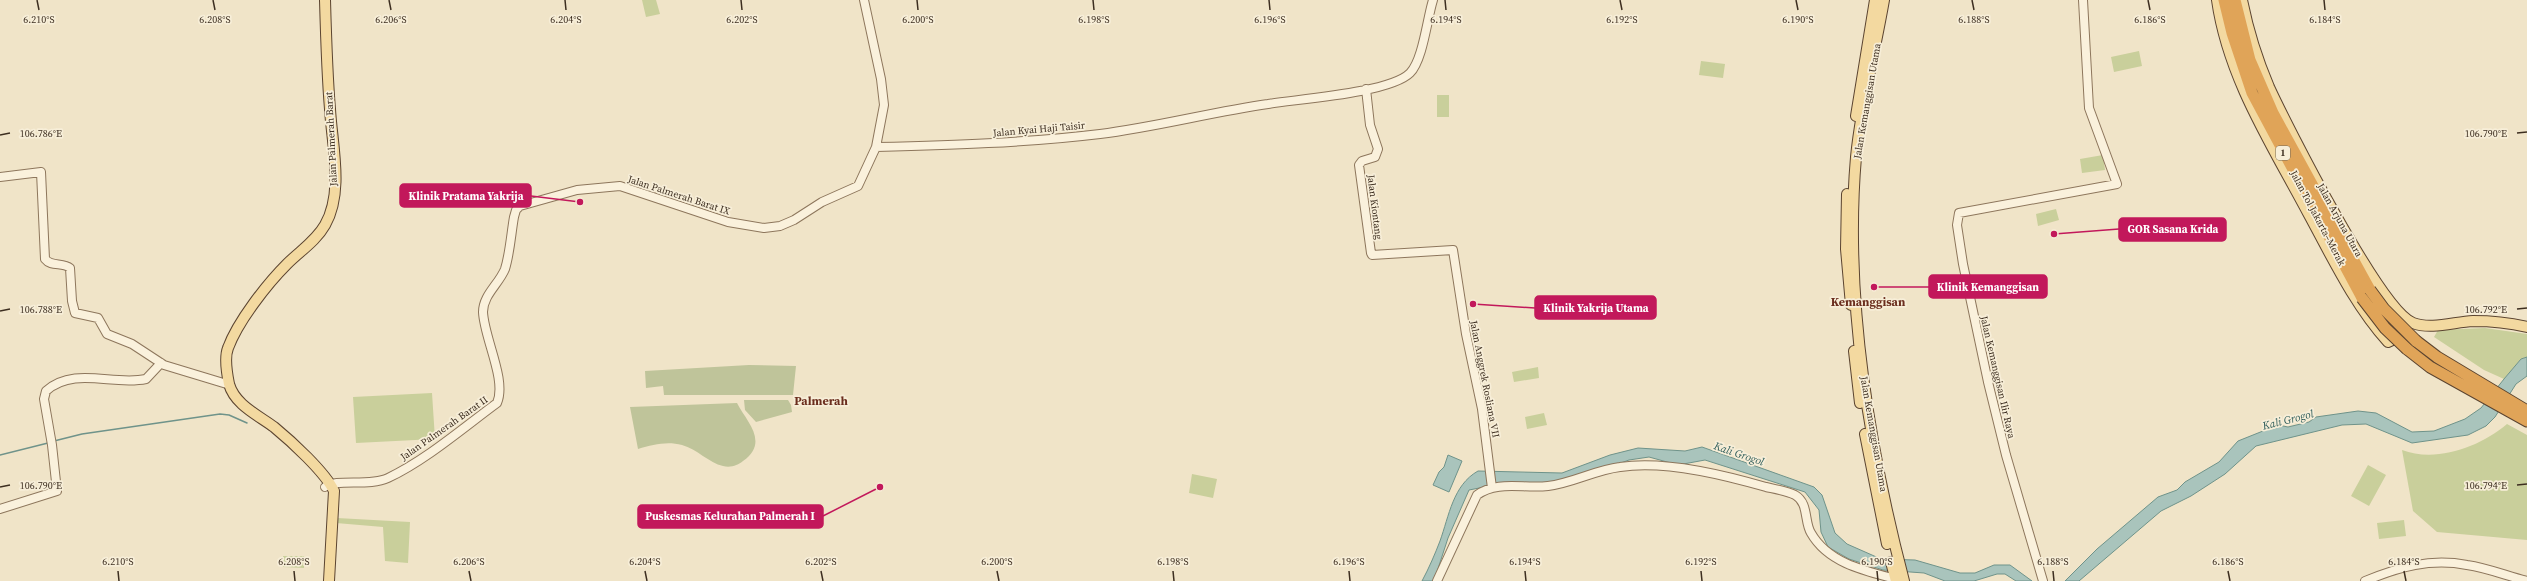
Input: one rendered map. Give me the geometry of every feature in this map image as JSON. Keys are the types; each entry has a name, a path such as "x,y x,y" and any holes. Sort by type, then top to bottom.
{"highway":[{"name":"Jalan Tol Jakarta–Merak","path":"2224,0 2232,33 2252,93 2385,328 2407,349 2430,367 2474,391 2490,392"},
{"name":"Jalan Tol Jakarta–Merak","path":"2235,0 2250,60 2273,114 2366,294 2384,309 2416,341 2437,357 2490,392"},
{"path":"2490,392 2514,406 2527,411"},
{"path":"2490,392 2514,406 2525,425"}],"main road":[{"name":"Jalan Palmerah Barat","path":"319,0 328,152 327,207 314,232 262,285 234,325 222,353 227,384 242,404 285,437 334,495 330,581"},
{"name":"Jalan Palmerah Barat","path":"227,384 227,353 237,331 261,295 287,264 315,239 324,226 331,210 334,190 334,151 325,0"},
{"name":"Jalan Kemanggisan Utama","path":"1875,0 1850,154 1845,218 1846,249 1860,403 1876,492 1899,578"},
{"name":"Jalan Kemanggisan Utama","path":"1884,0 1857,150 1853,244 1866,403 1893,557"},
{"path":"2216,0 2231,59 2259,123 2344,280 2362,310 2388,342 2425,326"},
{"name":"Jalan Arjuna Utara","path":"2242,0 2254,49 2269,87 2367,270 2399,313 2412,323 2425,326 2474,321 2527,327"},
{"path":"325,581 330,499 327,485"}],"street":[{"name":"Jalan Palmerah Barat IX","path":"516,210 532,202 577,190 620,186 728,222 773,228 794,220 822,202 858,186 876,147 884,96 864,0"},
{"name":"Jalan Kyai Haji Taisir","path":"876,147 1001,143 1099,134 1162,125 1203,115 1347,94 1366,89 1399,80 1417,64 1433,0"},
{"name":"Jalan Kemanggisan Ilir Raya","path":"2043,581 2006,455 1988,382 1962,257 1957,225 1959,213 2117,184 2089,108 2083,0"},
{"name":"Jalan Kiontang","path":"1366,89 1370,126 1378,149 1375,157 1362,161 1359,165 1372,255 1453,250"},
{"path":"0,177 41,172 45,259 49,263 64,264 70,268 72,304 76,313 98,318 106,333 132,344 161,363 227,384"},
{"name":"Jalan Palmerah Barat II","path":"327,485 370,484 388,478 449,439 497,403 499,385 484,322 483,307 505,267 516,210"},
{"name":"Jalan Anggrek Rosliana VII","path":"1453,250 1466,334 1482,409 1488,466 1492,487"},
{"path":"0,509 57,490 51,434 44,399 48,389 68,380 86,378 146,380 161,363"},
{"path":"1438,581 1477,495 1492,487 1561,484 1614,468 1635,465 1656,466 1735,478 1795,495 1803,505 1811,534 1826,552 1852,566 1899,578"},
{"path":"2365,581 2404,566 2437,562 2467,565 2527,581"}],"green space":[{"path":"642,0 656,0 660,14 646,17"},
{"path":"2139,51 2142,66 2114,72 2111,57"},
{"path":"1701,61 1725,64 1723,78 1699,75"},
{"path":"1437,95 1449,95 1449,117 1437,117"},
{"path":"2103,155 2105,170 2082,173 2080,159"},
{"path":"2056,209 2059,220 2038,226 2036,214"},
{"path":"2485,328 2527,334 2527,357 2521,359 2504,379 2484,370 2434,337 2438,330"},
{"path":"749,365 796,366 793,395 664,395 663,386 646,388 645,371"},
{"path":"1538,367 1539,378 1514,382 1512,372"},
{"path":"432,393 435,439 356,443 353,397"},
{"path":"744,400 788,400 791,405 792,412 756,422 745,410"},
{"path":"737,403 754,432 755,446 751,454 737,465 729,467 723,466 687,447 670,443 638,449 630,407"},
{"path":"1544,413 1547,425 1527,429 1525,417"},
{"path":"2507,424 2527,435 2527,540 2437,532 2413,511 2402,450 2415,454 2443,454 2471,446 2484,440"},
{"path":"2368,465 2386,475 2369,506 2351,496"},
{"path":"1192,474 1217,479 1213,498 1189,493"},
{"path":"337,518 410,522 408,563 385,561 383,527 336,523"},
{"path":"2404,520 2406,536 2379,539 2377,523"},
{"path":"283,556 304,556 304,568 283,567"}],"water":[{"path":"2527,357 2527,376 2516,384 2495,417 2486,426 2468,435 2412,443 2366,424 2342,425 2256,446 2225,474 2191,496 2161,511 2079,581 2065,581 2097,549 2158,497 2177,490 2185,482 2219,462 2238,441 2278,425 2288,427 2309,422 2316,417 2358,411 2376,413 2412,432 2434,431 2465,419 2481,408 2521,359"},
{"path":"1702,447 1814,487 1822,495 1835,533 1847,544 1881,559 1915,560 1960,573 1975,573 1994,565 2010,565 2032,581 2016,581 2005,574 1997,574 1974,581 1945,581 1924,573 1883,570 1849,559 1828,547 1821,532 1819,510 1805,492 1705,460 1678,465 1649,457 1629,460 1566,483 1500,484 1469,490 1448,538 1434,581 1422,581 1438,546 1457,493 1463,484 1478,471 1562,473 1610,455 1638,448 1685,451"},
{"path":"1448,455 1462,461 1449,492 1433,485 1439,472 1444,467"}],"waterway":[{"path":"54,441 82,434 220,414 229,415 247,423"},
{"path":"0,455 48,443"}],"place":[{"name":"Klinik Pratama Yakrija","path":"580,202"},
{"name":"GOR Sasana Krida","path":"2054,234"},
{"name":"Klinik Kemanggisan","path":"1874,287"},
{"name":"Klinik Yakrija Utama","path":"1473,304"},
{"name":"Puskesmas Kelurahan Palmerah I","path":"880,487"}],"district":[{"name":"Kemanggisan","path":"1868,302"},
{"name":"Palmerah","path":"821,401"}],"water label":[{"name":"Kali Grogol","path":"2288,420"},
{"name":"Kali Grogol","path":"1739,454"}]}
